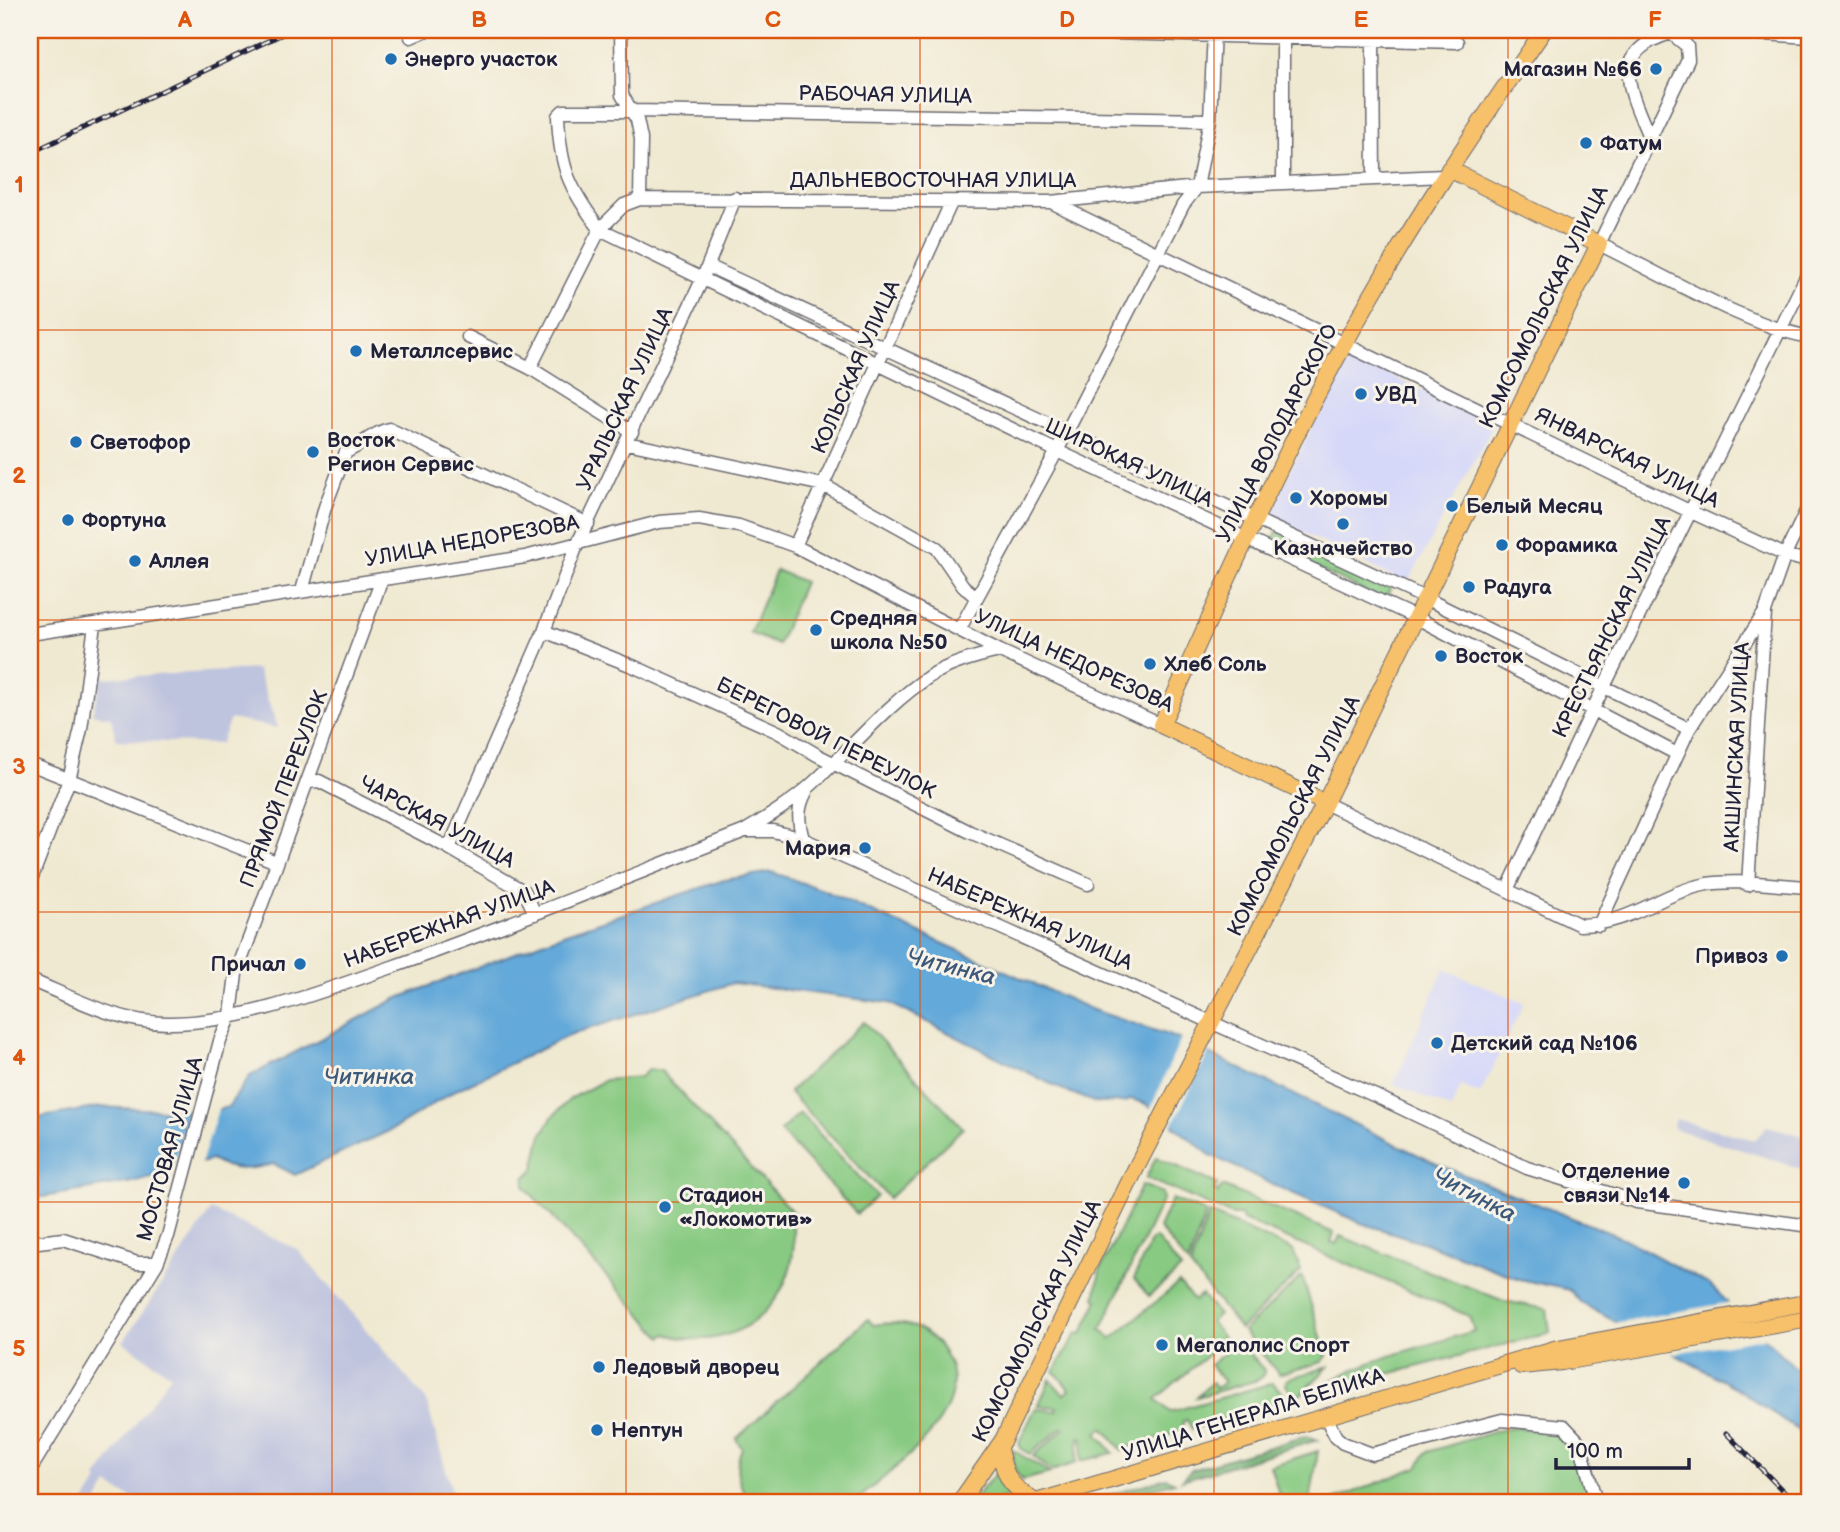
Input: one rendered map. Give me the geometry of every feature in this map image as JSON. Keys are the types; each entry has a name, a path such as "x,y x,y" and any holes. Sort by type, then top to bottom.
{"main road":[{"name":"УЛИЦА ВОЛОДАРСКОГО","path":"1161,725 1255,520 1345,343 1447,173 1543,30"},
{"path":"1447,173 1599,244"},
{"name":"КОМСОМОЛЬСКАЯ УЛИЦА","path":"960,1502 999,1449 1161,1123 1325,803 1599,244"},
{"name":"УЛИЦА НЕДОРЕЗОВА","path":"1161,725 1325,803"},
{"name":"УЛИЦА ГЕНЕРАЛА БЕЛИКА","path":"1035,1502 1484,1370 1810,1303"},
{"name":"УЛИЦА ГЕНЕРАЛА БЕЛИКА","path":"1560,1355 1810,1319"},
{"path":"999,1449 1005,1476 1012,1486 1035,1502"}],"street":[{"path":"411,37 427,30"},
{"path":"530,368 600,229 624,205 640,199 641,139 632,111 622,95 621,30"},
{"path":"835,30 947,30"},
{"path":"995,30 1131,31 1283,39 1457,42"},
{"path":"1423,42 1432,30"},
{"name":"КОМСОМОЛЬСКАЯ УЛИЦА","path":"1599,244 1650,139 1688,60 1687,46 1671,33 1650,39 1634,54 1628,69 1628,86 1650,139"},
{"path":"1746,33 1810,37"},
{"path":"959,630 1056,451 1183,205 1197,187 1210,120 1214,34"},
{"path":"1283,39 1283,183"},
{"path":"1373,42 1374,178"},
{"name":"РАБОЧАЯ УЛИЦА","path":"600,229 578,200 559,155 560,112 1210,120"},
{"name":"ДАЛЬНЕВОСТОЧНАЯ УЛИЦА","path":"640,199 735,198 951,204 1050,202 1197,187 1447,173"},
{"name":"УРАЛЬСКАЯ УЛИЦА","path":"449,848 544,631 577,545 702,280 735,198"},
{"name":"ЯНВАРСКАЯ УЛИЦА","path":"1050,202 1511,422 1689,511 1785,555 1810,562"},
{"name":"КОЛЬСКАЯ УЛИЦА","path":"795,546 951,204"},
{"name":"ШИРОКАЯ УЛИЦА","path":"600,229 1056,451 1417,618 1677,754"},
{"path":"1599,244 1734,310 1810,337"},
{"name":"ШИРОКАЯ УЛИЦА","path":"708,266 1427,598 1689,729"},
{"name":"КРЕСТЬЯНСКАЯ УЛИЦА","path":"1507,890 1689,511 1810,269"},
{"path":"468,337 530,368 629,437 823,485 937,548 963,586 975,597"},
{"path":"302,591 325,507 346,452 361,445 374,433 389,429 588,524"},
{"path":"1599,925 1689,729 1765,612 1785,555 1810,503"},
{"name":"УЛИЦА НЕДОРЕЗОВА","path":"30,634 525,557 659,522 699,519 739,526 795,546 1000,651 1161,725"},
{"name":"ПРЯМОЙ ПЕРЕУЛОК","path":"231,1015 236,974 382,579"},
{"name":"АКШИНСКАЯ УЛИЦА","path":"1748,885 1765,612"},
{"path":"30,882 69,780 81,729 94,625"},
{"name":"БЕРЕГОВОЙ ПЕРЕУЛОК","path":"544,631 635,667 778,732 980,837 1087,884"},
{"path":"745,831 777,812 810,786 884,714 930,676 973,657 1000,651"},
{"path":"30,764 276,862"},
{"name":"ЧАРСКАЯ УЛИЦА","path":"309,782 319,781 449,848 525,892 535,914"},
{"path":"803,839 799,824 800,805 810,786"},
{"name":"УЛИЦА НЕДОРЕЗОВА","path":"1325,803 1580,925 1599,925 1628,917 1664,898 1708,884 1810,887"},
{"name":"НАБЕРЕЖНАЯ УЛИЦА","path":"30,980 126,1020 172,1023 272,1007 535,914 745,831 773,831 803,839 1209,1028 1527,1168 1637,1202 1810,1226"},
{"name":"МОСТОВАЯ УЛИЦА","path":"30,1470 157,1263 168,1236 216,1056 231,1015"},
{"path":"30,1243 63,1240 137,1263 157,1263"},
{"path":"1325,1416 1336,1437 1343,1443 1372,1454 1502,1420 1564,1426 1580,1443 1595,1502"}],"shaded area":[{"path":"1348,356 1494,424 1407,584 1268,515"},
{"path":"257,669 278,728 230,719 220,744 116,740 111,717 92,714 102,678"},
{"path":"1444,969 1524,1003 1480,1094 1461,1086 1451,1109 1394,1084"},
{"path":"1675,1119 1755,1140 1767,1126 1810,1138 1810,1155 1802,1169 1672,1128"},
{"path":"211,1210 297,1249 426,1400 455,1502 139,1502 108,1485 97,1502 85,1502 99,1480 96,1478 171,1375 123,1342"}],"green space":[{"path":"1277,531 1392,585 1384,601 1270,546"},
{"path":"776,570 804,582 778,645 750,633"},
{"path":"864,1022 963,1128 889,1198 789,1092"},
{"name":"Стадион «Локомотив»","path":"649,1069 661,1071 797,1217 792,1221 793,1248 788,1274 778,1296 762,1315 742,1329 719,1337 693,1339 666,1334 662,1337 525,1187 525,1178 534,1169 542,1134 553,1116 570,1099 605,1080 640,1077"},
{"path":"800,1113 877,1196 857,1214 780,1131"},
{"path":"1156,1157 1217,1184 1214,1191 1218,1193 1222,1186 1334,1233 1331,1242 1336,1244 1340,1236 1504,1301 1547,1309 1550,1333 1317,1392 1331,1381 1369,1363 1474,1331 1469,1316 1243,1220 1241,1215 1232,1215 1146,1178"},
{"path":"1142,1185 1162,1193 1163,1199 1101,1329 1111,1339 1179,1283 1194,1301 1202,1295 1218,1315 1211,1322 1225,1340 1156,1399 1170,1412 1273,1383 1288,1399 1192,1429 1187,1420 1183,1421 1182,1431 1122,1450 1103,1428 1097,1433 1113,1453 1081,1461 1083,1438 1079,1437 1076,1463 1052,1471 1033,1456 1064,1429 1062,1427 1030,1454 1021,1449 1019,1442 1035,1409 1057,1411 1057,1407 1038,1406 1050,1379 1064,1395 1070,1390 1054,1371 1077,1333 1081,1335 1098,1300 1095,1298 1100,1270"},
{"path":"1172,1199 1206,1212 1188,1264 1159,1228"},
{"path":"1209,1213 1293,1250 1301,1271 1240,1329 1190,1266"},
{"path":"1156,1238 1181,1269 1149,1296 1134,1279 1150,1242"},
{"path":"1302,1276 1327,1356 1322,1362 1279,1374 1243,1331"},
{"path":"868,1319 873,1325 891,1323 916,1327 937,1343 950,1366 952,1389 945,1411 932,1432 855,1502 749,1502 738,1475 742,1448 736,1439"},
{"path":"1239,1342 1264,1370 1264,1375 1258,1380 1197,1397 1212,1382 1216,1388 1224,1382 1210,1365"},
{"path":"1328,1367 1299,1396 1293,1394 1285,1384 1289,1378"},
{"path":"1510,1427 1551,1433 1572,1441 1581,1461 1591,1502 1329,1502 1418,1467 1427,1452"},
{"path":"1306,1436 1318,1440 1182,1480 1191,1470"},
{"path":"1013,1450 1050,1473 1022,1480 1014,1468"},
{"path":"1318,1451 1310,1502 1286,1499 1281,1502 1252,1502 1279,1494 1270,1466"},
{"path":"1001,1467 1015,1494 990,1502 971,1502"},
{"path":"1166,1478 1175,1482 1109,1502 1086,1502"}],"water":[{"name":"Читинка","path":"771,872 823,890 1093,1010 1177,1038 1437,1164 1625,1239 1710,1285 1805,1377 1810,1376 1810,1438 1735,1387 1581,1303 1570,1290 1519,1279 1425,1243 1361,1223 1210,1155 1146,1104 1131,1099 1125,1102 1096,1103 1059,1088 889,1003 733,983 572,1034 456,1090 395,1128 295,1175 274,1164 242,1169 227,1167 211,1160 138,1181 30,1199 30,1119 100,1107 209,1112 228,1107 250,1076 396,999 566,933 724,880"}],"pier":[{"path":"1182,1036 1210,1050 1170,1129 1149,1112"},
{"path":"219,1106 200,1167 171,1175 189,1108"},
{"path":"1732,1302 1768,1337 1670,1354 1614,1323"}],"railway":[{"path":"30,153 291,30"},
{"path":"1726,1433 1794,1502"}],"place":[{"name":"Энерго участок","path":"391,59"},
{"name":"Магазин №66","path":"1656,69"},
{"name":"Фатум","path":"1586,143"},
{"name":"Металлсервис","path":"356,351"},
{"name":"УВД","path":"1361,394"},
{"name":"Светофор","path":"76,442"},
{"name":"Восток Регион Сервис","path":"313,452"},
{"name":"Хоромы","path":"1296,498"},
{"name":"Белый Месяц","path":"1452,506"},
{"name":"Фортуна","path":"68,520"},
{"name":"Казначейство","path":"1343,524"},
{"name":"Форамика","path":"1502,545"},
{"name":"Аллея","path":"135,561"},
{"name":"Радуга","path":"1469,587"},
{"name":"Средняя школа №50","path":"816,630"},
{"name":"Восток","path":"1441,656"},
{"name":"Хлеб Соль","path":"1150,664"},
{"name":"Мария","path":"865,848"},
{"name":"Привоз","path":"1782,956"},
{"name":"Причал","path":"300,964"},
{"name":"Детский сад №106","path":"1437,1043"},
{"name":"Отделение связи №14","path":"1684,1183"},
{"name":"Стадион «Локомотив»","path":"665,1207"},
{"name":"Мегаполис Спорт","path":"1162,1345"},
{"name":"Ледовый дворец","path":"599,1367"},
{"name":"Нептун","path":"597,1430"}]}
